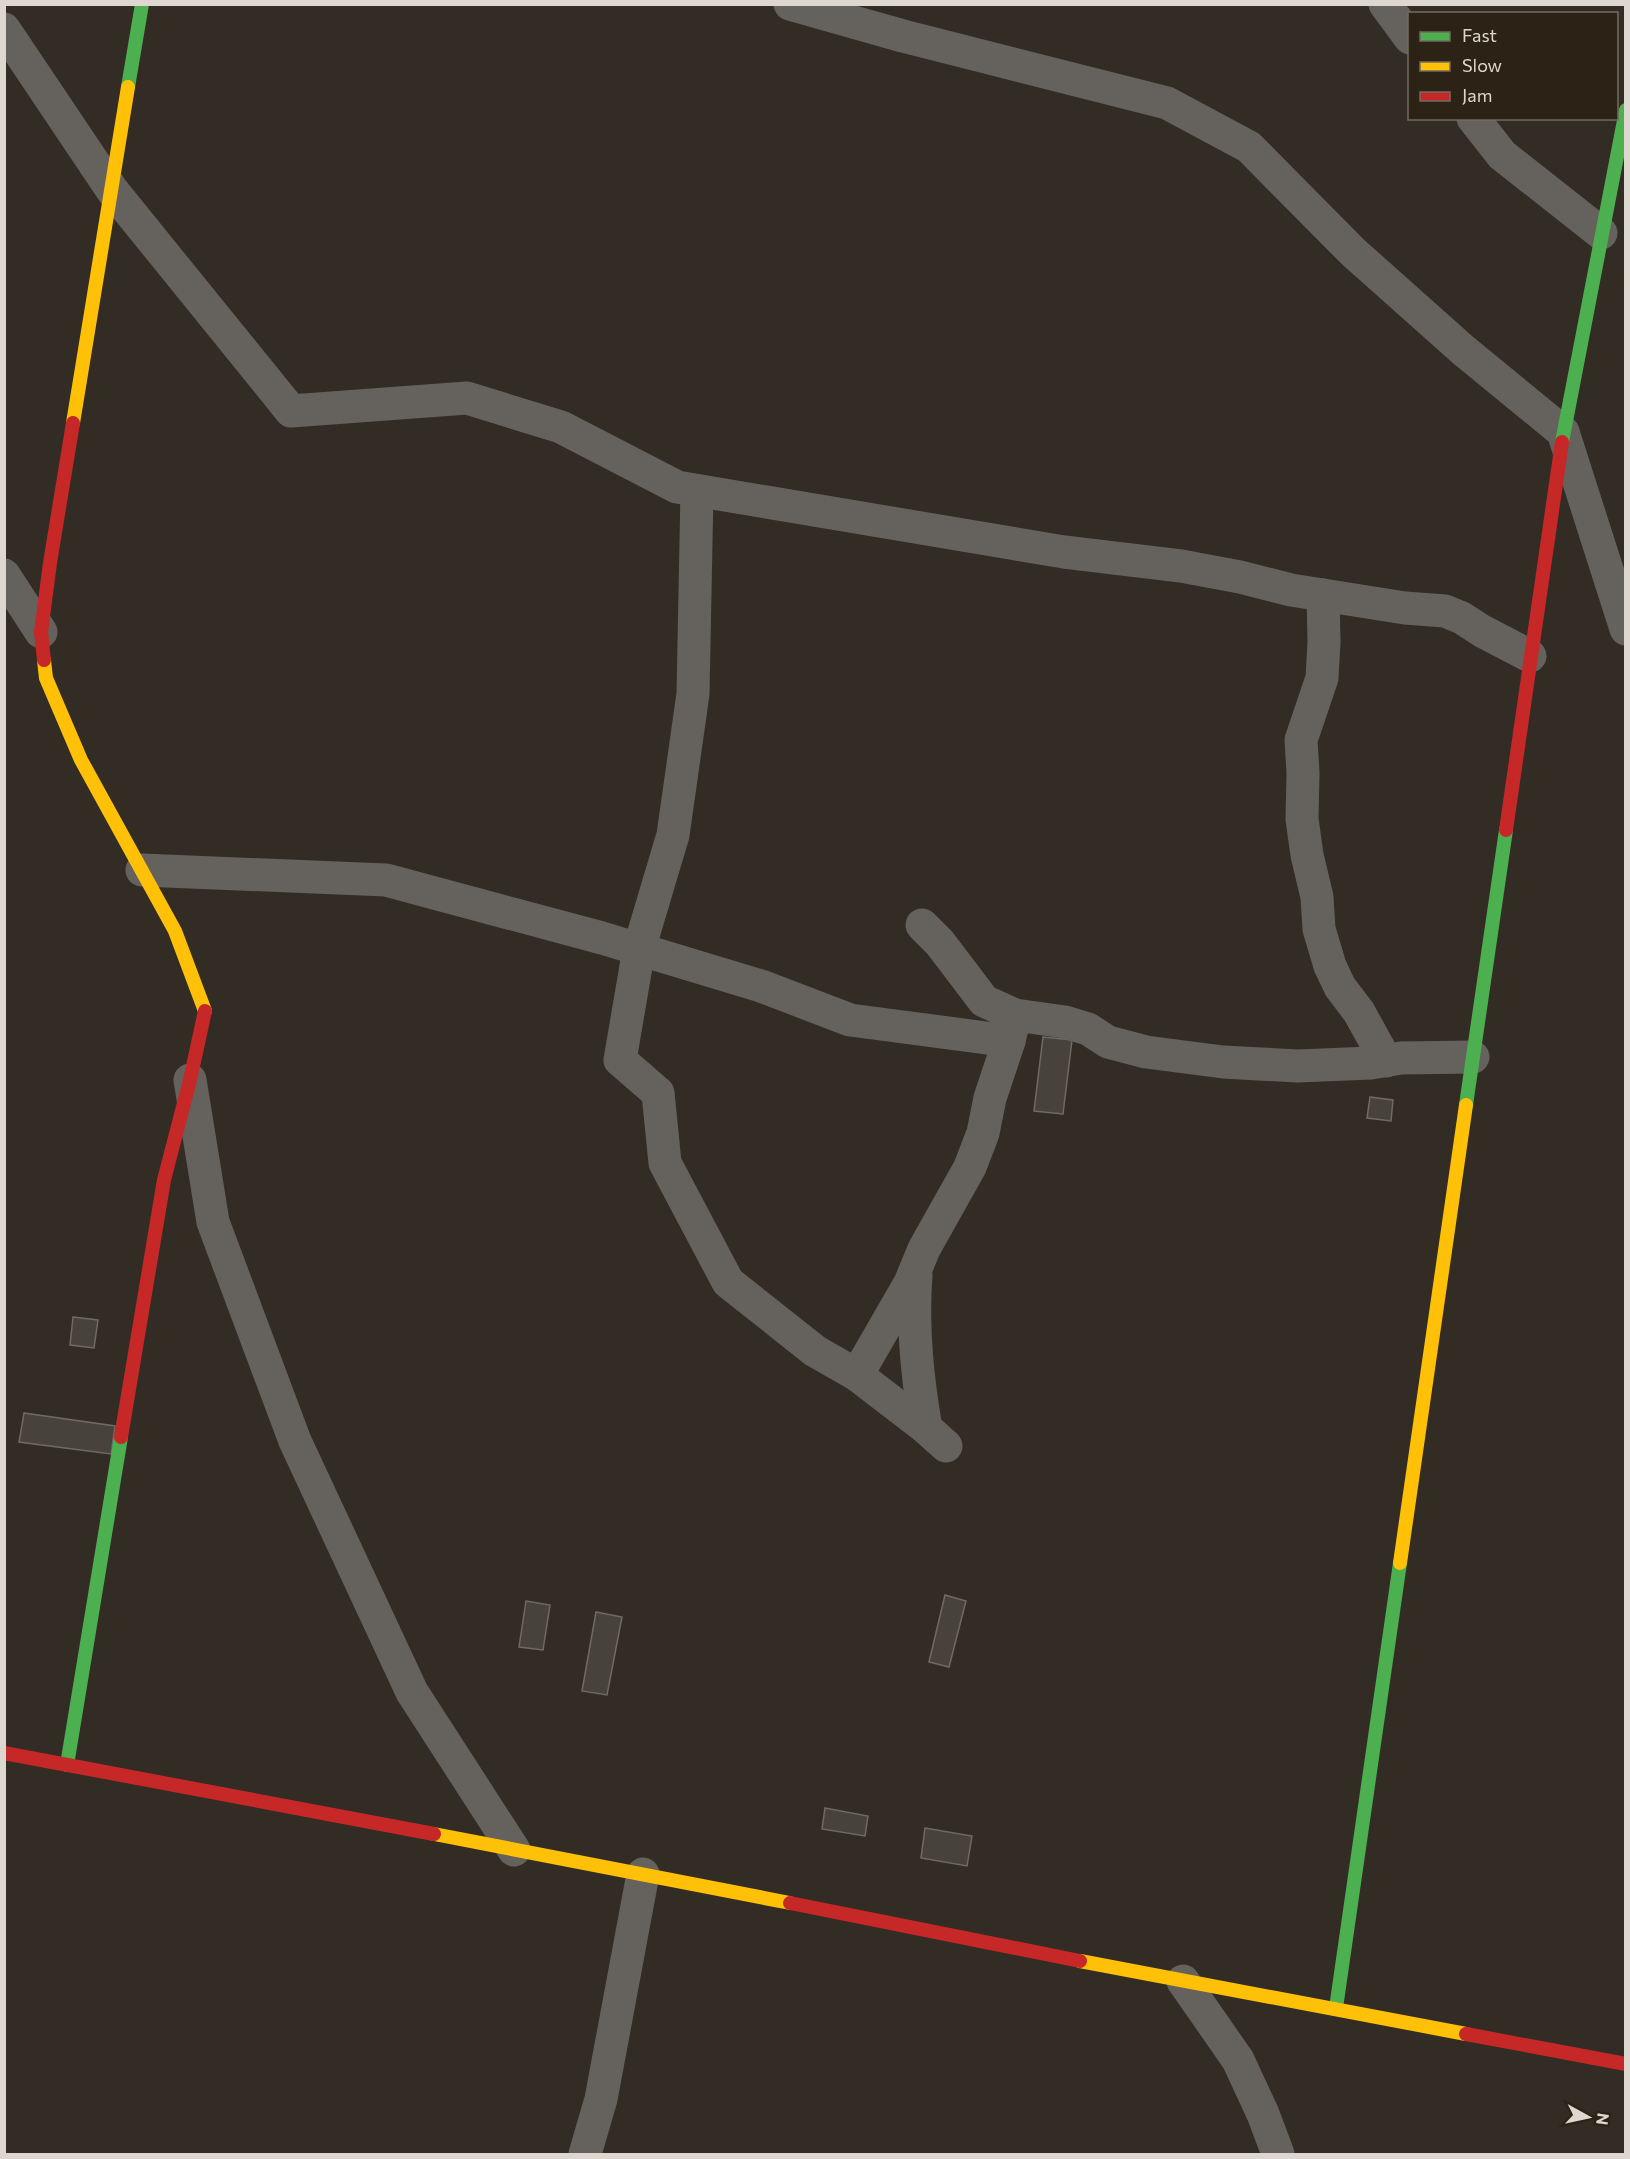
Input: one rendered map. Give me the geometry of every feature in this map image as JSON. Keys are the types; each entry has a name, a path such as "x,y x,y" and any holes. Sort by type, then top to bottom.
{"main road":[{"path":"67,1765 165,1180 205,1009 175,931 81,760 46,678 41,632 50,563 142,4"},
{"path":"1336,2008 1563,432 1626,110"},
{"path":"4,1753 1183,1981 1626,2064"}],"street":[{"path":"790,4 903,36 1167,103 1249,147 1353,252 1463,350 1563,432 1626,629"},
{"path":"1385,4 1408,35"},
{"path":"4,29 112,190 291,411 467,398 561,427 677,487 1064,552 1181,566 1240,576 1291,590 1405,608 1445,611 1530,656"},
{"path":"1475,120 1502,155 1601,233"},
{"path":"697,491 693,694 673,835 639,949 620,1060 658,1093 664,1163 728,1282 815,1351 857,1375 936,1437 916,1369 914,1302 916,1267"},
{"path":"4,575 41,632"},
{"path":"1323,595 1322,678 1301,740 1304,837 1317,897 1319,929 1330,966 1340,987 1359,1012 1386,1060"},
{"path":"142,870 386,880 639,949 761,986 850,1020 1012,1028 1077,1025 1108,1042 1146,1052 1222,1062 1298,1066 1401,1058 1473,1057"},
{"path":"922,926 940,943 984,1001 1012,1028"},
{"path":"857,1375 910,1282 924,1249 970,1167 983,1133 990,1098 1012,1028"},
{"path":"190,1080 213,1222 295,1441 412,1692 514,1850"},
{"path":"585,2154 601,2099 643,1875"},
{"path":"1183,1981 1238,2060 1263,2114 1278,2154"}],"building":[{"path":"1043,1037 1072,1040 1063,1114 1034,1111"},
{"path":"1370,1097 1393,1100 1391,1121 1367,1118"},
{"path":"73,1317 98,1320 94,1348 70,1345"},
{"path":"24,1413 115,1426 111,1454 19,1442"},
{"path":"945,1595 966,1601 949,1667 929,1662"},
{"path":"526,1601 550,1605 543,1650 519,1647"},
{"path":"596,1612 622,1617 607,1695 582,1691"},
{"path":"825,1808 868,1816 865,1836 822,1829"},
{"path":"925,1828 972,1836 967,1866 921,1858"}],"traffic: fast":[{"path":"128,87 142,4"},
{"path":"1562,442 1626,110"},
{"path":"1466,1105 1506,830"},
{"path":"67,1765 121,1437"},
{"path":"1336,2008 1400,1563"}],"traffic: slow":[{"path":"73,423 128,87"},
{"path":"44,660 46,678 81,760 175,931 205,1011"},
{"path":"1400,1563 1466,1105"},
{"path":"434,1834 790,1903"},
{"path":"1080,1961 1466,2034"}],"traffic: jam":[{"path":"44,660 41,632 73,423"},
{"path":"1506,830 1562,442"},
{"path":"121,1437 164,1180 205,1011"},
{"path":"4,1753 434,1834"},
{"path":"790,1903 1080,1961"},
{"path":"1466,2034 1626,2064"}]}
